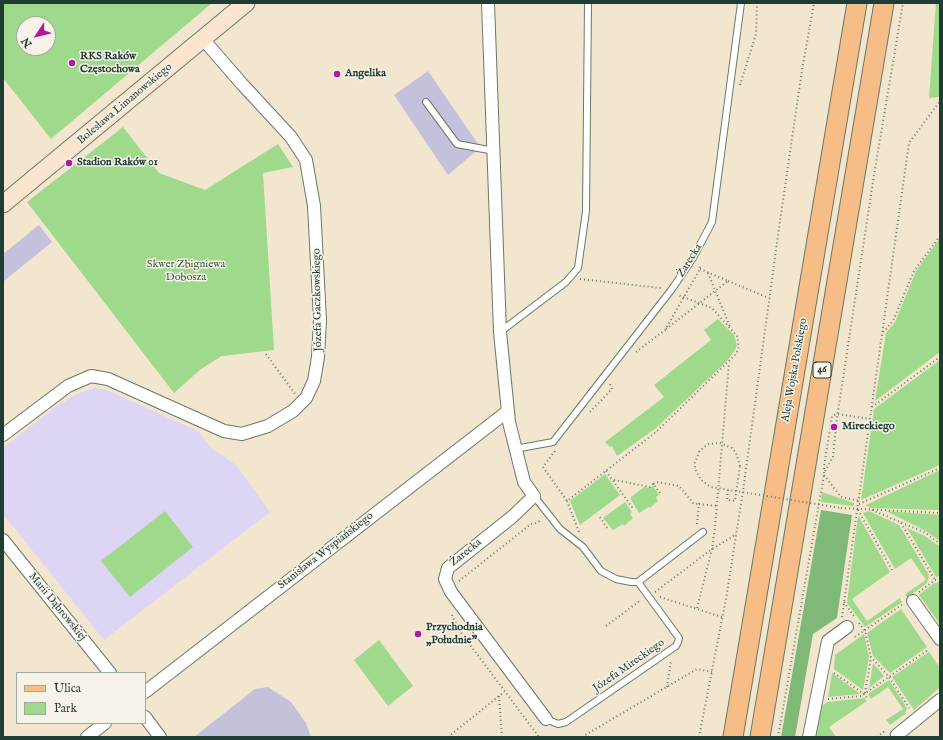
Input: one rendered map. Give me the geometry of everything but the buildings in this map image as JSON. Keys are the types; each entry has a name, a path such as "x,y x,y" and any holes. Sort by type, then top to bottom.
{"main road":[{"name":"Aleja Wojska Polskiego","path":"733,737 857,3"},
{"name":"46","path":"760,737 884,3"}],"street":[{"name":"Bolesława Limanowskiego","path":"3,204 246,3"},
{"path":"488,3 500,332 508,411 515,449 524,482 534,496"},
{"name":"Józefa Gaczkowskiego","path":"3,435 68,386 91,376 108,379 224,431 242,434 268,426 293,411 306,398 314,381 318,357 320,320 314,206 306,160 291,137 203,39"},
{"name":"Stanisława Wyspiańskiego","path":"146,691 508,411"},
{"name":"Żarecka","path":"534,496 512,517 448,568 445,579 450,589 546,719"},
{"name":"Marii Dąbrowskiej","path":"3,540 109,672"},
{"path":"911,600 940,639"},
{"path":"809,737 828,641 844,630"},
{"path":"898,737 897,735 940,700"},
{"path":"146,718 160,737"},
{"path":"87,737 104,724"}],"lane":[{"path":"500,332 566,282 578,268 586,211 588,3"},
{"name":"Żarecka","path":"515,449 553,442 693,258 712,222 741,3"},
{"path":"426,102 457,144 494,151"},
{"path":"534,496 560,529 582,546 601,571 616,579 638,582 703,532"},
{"name":"Józefa Mireckiego","path":"546,719 558,724 566,722 673,647 679,638 638,582"}],"path":[{"path":"699,737 722,617 743,491 802,70 814,3"},
{"path":"778,737 824,475 833,457 837,414 874,175 904,3"},
{"path":"844,630 843,601 858,509 909,143 940,101"},
{"path":"883,333 893,321 914,272 940,236"},
{"path":"700,269 770,298"},
{"path":"708,272 731,328"},
{"path":"567,501 656,432 729,363 739,347 737,336 712,308 658,287 581,280 574,273"},
{"path":"632,355 728,281"},
{"path":"665,330 684,297"},
{"path":"266,354 296,395 306,398"},
{"path":"872,407 940,357"},
{"path":"697,608 712,549 729,363"},
{"path":"589,412 612,389 609,385 614,379"},
{"path":"825,471 824,466 832,416 837,414 870,419"},
{"path":"728,490 727,500 735,501 737,490 740,466 736,453 732,448 720,443 715,443 704,447 697,457 695,469 701,480 711,487 728,490 841,508 940,512"},
{"path":"560,446 543,467 567,501 579,532"},
{"path":"858,504 940,468"},
{"path":"606,470 634,510"},
{"path":"824,475 840,497 859,500"},
{"path":"613,480 650,487 653,483 657,482 679,486 694,504 717,506"},
{"path":"653,483 660,494"},
{"path":"737,490 743,491"},
{"path":"699,504 697,524 703,532"},
{"path":"858,509 892,570"},
{"path":"870,509 926,534 940,544"},
{"path":"450,589 531,524 537,523 549,514"},
{"path":"600,517 607,528"},
{"path":"901,522 935,580"},
{"path":"722,617 652,594 712,549 735,535"},
{"path":"852,639 911,600 935,580 940,579"},
{"path":"606,626 648,596"},
{"path":"843,601 865,631 871,657 864,694"},
{"path":"451,612 459,630 539,737"},
{"path":"667,687 673,647"},
{"path":"816,700 861,696 928,650"},
{"path":"871,657 889,677 910,707 908,711"},
{"path":"823,666 864,694 868,699"},
{"path":"582,737 697,669 712,672"},
{"path":"448,737 504,692"},
{"path":"499,696 502,737"},
{"path":"877,737 889,728"}],"shaded area":[{"path":"428,71 478,144 475,152 448,175 394,95"},
{"path":"39,225 52,242 4,281 3,254"},
{"path":"94,388 107,390 198,431 211,448 236,465 270,512 104,640 3,514 3,448 57,406 77,394"},
{"path":"268,687 291,702 306,723 311,737 194,737 255,689"}],"green space":[{"name":"RKS Raków Częstochowa","path":"3,3 212,3 51,139 3,78"},
{"path":"936,3 940,3 940,85 939,97 929,98"},
{"name":"Skwer Zbigniewa Dobosza","path":"123,127 159,173 205,190 278,144 293,167 263,173 274,350 222,356 201,369 174,393 27,202"},
{"path":"940,238 940,352 875,401 886,333 895,322 916,271"},
{"path":"718,319 734,335 737,345 727,361 656,428 617,456 612,446 610,447 605,442 664,397 654,385 711,340 704,330"},
{"path":"940,360 940,465 861,500 874,409"},
{"path":"940,470 940,510 870,508 866,505"},
{"path":"605,474 620,495 580,525 570,501"},
{"path":"653,486 659,495 656,497 658,501 650,508 649,507 639,513 630,498 644,487 650,488"},
{"path":"822,492 854,503 854,506 821,502"},
{"path":"625,502 632,512 630,514 633,518 624,526 623,524 613,530 603,518"},
{"path":"821,510 852,515 837,618 813,634 795,737 781,737"},
{"path":"165,511 193,547 130,597 101,561"},
{"path":"869,511 899,525 929,575 927,583 907,598 905,594 926,580 911,558 895,569 863,513"},
{"path":"886,511 940,515 940,541 926,531"},
{"path":"858,515 890,572 852,599 867,621 900,598 902,602 865,627 847,603"},
{"path":"907,528 925,536 940,547 940,576 936,577"},
{"path":"940,582 940,624 919,595 934,583"},
{"path":"901,609 927,647 890,673 873,656 867,633"},
{"path":"864,634 869,657 863,690 834,669 835,655"},
{"path":"379,640 413,686 388,706 354,660"},
{"path":"929,652 940,668 940,687 914,710 892,677"},
{"path":"873,663 884,676 869,688"},
{"path":"832,673 860,694 828,697"},
{"path":"889,680 907,708 905,714 890,725 886,720 903,709 888,687 871,699 868,694"},
{"path":"864,698 867,701 829,727 836,737 813,737 821,706 828,702"}],"place":[{"name":"RKS Raków Częstochowa","path":"72,63"},
{"name":"Angelika","path":"337,74"},
{"name":"Stadion Raków 01","path":"69,163"},
{"name":"Mireckiego","path":"834,427"},
{"name":"Przychodnia „Południe”","path":"418,634"}]}
